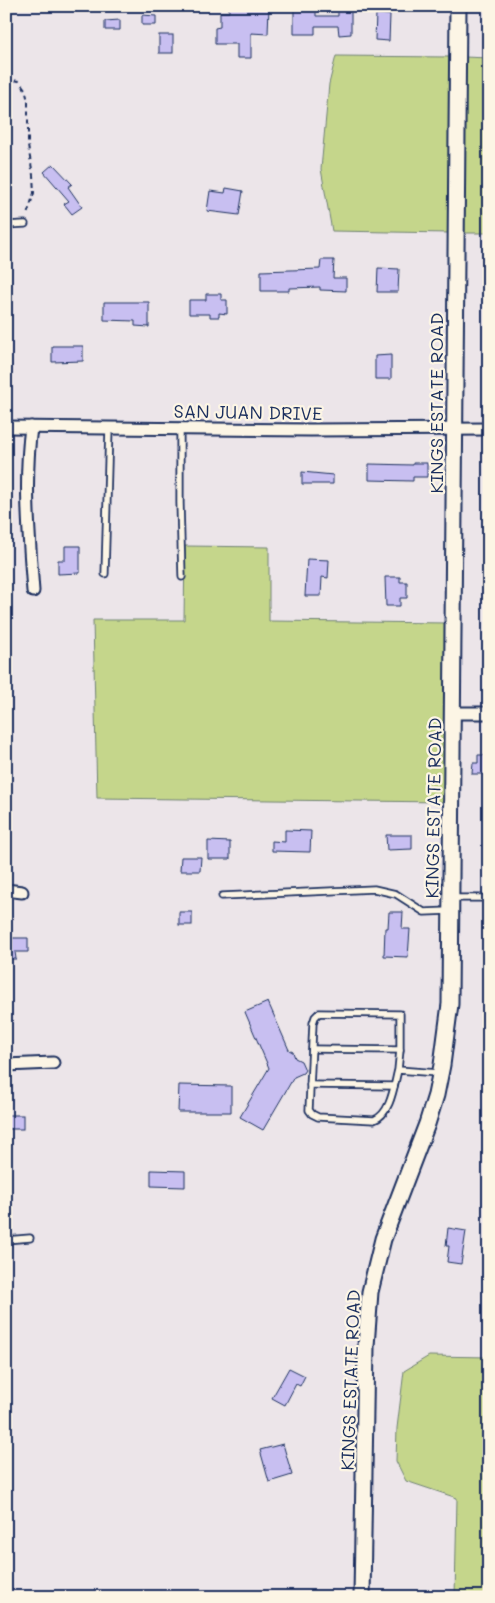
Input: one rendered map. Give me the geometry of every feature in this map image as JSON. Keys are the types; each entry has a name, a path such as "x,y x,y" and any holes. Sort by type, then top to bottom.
{"street":[{"name":"KINGS ESTATE ROAD","path":"362,1597 366,1346 370,1292 383,1239 427,1124 440,1073 450,1004 458,6"},
{"name":"SAN JUAN DRIVE","path":"6,427 311,430 489,429"},
{"path":"31,427 28,450 28,479 29,538 33,591"},
{"path":"453,713 489,712"},
{"path":"6,890 22,892"},
{"path":"6,1065 53,1063"}],"lane":[{"path":"6,225 25,224"},
{"path":"105,574 109,428"},
{"path":"180,429 182,577"},
{"path":"222,896 374,889 396,894 424,912 451,904 489,898"},
{"path":"319,1013 400,1014 400,1050 394,1086 384,1114 379,1119 318,1117 309,1110 313,1023 319,1013"},
{"path":"312,1049 400,1050"},
{"path":"398,1070 440,1073"},
{"path":"310,1085 394,1086"},
{"path":"6,1240 30,1238"}],"path":[{"path":"6,79 19,81 26,89 28,101 28,146 34,193 25,224"}],"green space":[{"path":"336,56 450,57 449,233 332,231 321,169 329,84"},
{"path":"464,57 489,58 489,233 463,233"},
{"path":"185,546 269,547 269,621 447,623 445,802 97,798 93,620 184,620"},
{"path":"429,1356 489,1357 489,1597 455,1597 457,1498 406,1481 396,1461 397,1428 404,1371"}],"building":[{"path":"229,6 269,6 268,34 251,33 251,58 237,58 237,44 215,44 215,28 220,27 220,12 229,12"},
{"path":"338,7 351,7 351,34 339,35 338,26 315,26 315,34 294,34 294,9 316,9 316,16 338,16"},
{"path":"376,14 390,15 389,41 375,40"},
{"path":"142,15 156,16 156,25 142,25"},
{"path":"120,20 120,30 105,30 105,21"},
{"path":"159,35 173,35 173,53 159,53"},
{"path":"53,164 72,184 68,187 82,207 72,214 64,204 69,201 44,172"},
{"path":"226,188 243,191 239,215 207,211 210,191 225,193"},
{"path":"321,260 334,260 333,278 346,278 346,291 320,290 320,287 289,288 289,291 261,291 261,271 320,269"},
{"path":"378,268 399,269 398,292 377,292"},
{"path":"206,294 221,294 221,300 227,300 227,314 219,313 219,317 210,317 210,314 189,314 189,300 206,300"},
{"path":"104,302 149,302 149,327 135,326 135,321 104,320"},
{"path":"52,346 83,346 83,361 52,362"},
{"path":"391,355 391,379 375,379 375,356"},
{"path":"413,463 427,463 427,477 413,477 413,481 369,480 369,464 413,465"},
{"path":"302,472 333,475 333,484 302,484"},
{"path":"65,546 80,546 80,573 58,574 58,560 65,560"},
{"path":"307,559 329,560 328,578 322,577 321,596 305,596"},
{"path":"385,577 400,577 400,582 407,582 407,598 400,598 400,606 386,606"},
{"path":"478,755 489,755 489,774 472,774 473,763 478,763"},
{"path":"285,830 311,831 310,852 272,851 272,841 285,842"},
{"path":"386,835 412,835 412,849 387,850"},
{"path":"208,841 230,842 230,859 208,859"},
{"path":"181,857 201,857 200,871 180,871"},
{"path":"179,912 192,912 192,925 179,925"},
{"path":"389,912 403,912 402,929 410,929 408,957 384,956 385,928 388,928"},
{"path":"6,938 28,938 28,952 15,952 16,959 6,959"},
{"path":"268,1002 289,1050 293,1052 295,1058 301,1061 305,1070 294,1077 263,1130 240,1117 269,1068 245,1012"},
{"path":"179,1085 231,1086 231,1112 178,1112"},
{"path":"6,1115 23,1115 23,1129 6,1129"},
{"path":"151,1170 185,1171 185,1187 151,1186"},
{"path":"448,1228 466,1231 461,1264 447,1262 449,1246 446,1246"},
{"path":"289,1368 305,1376 300,1386 296,1384 285,1405 272,1398"},
{"path":"283,1444 292,1475 269,1482 260,1450"}]}
